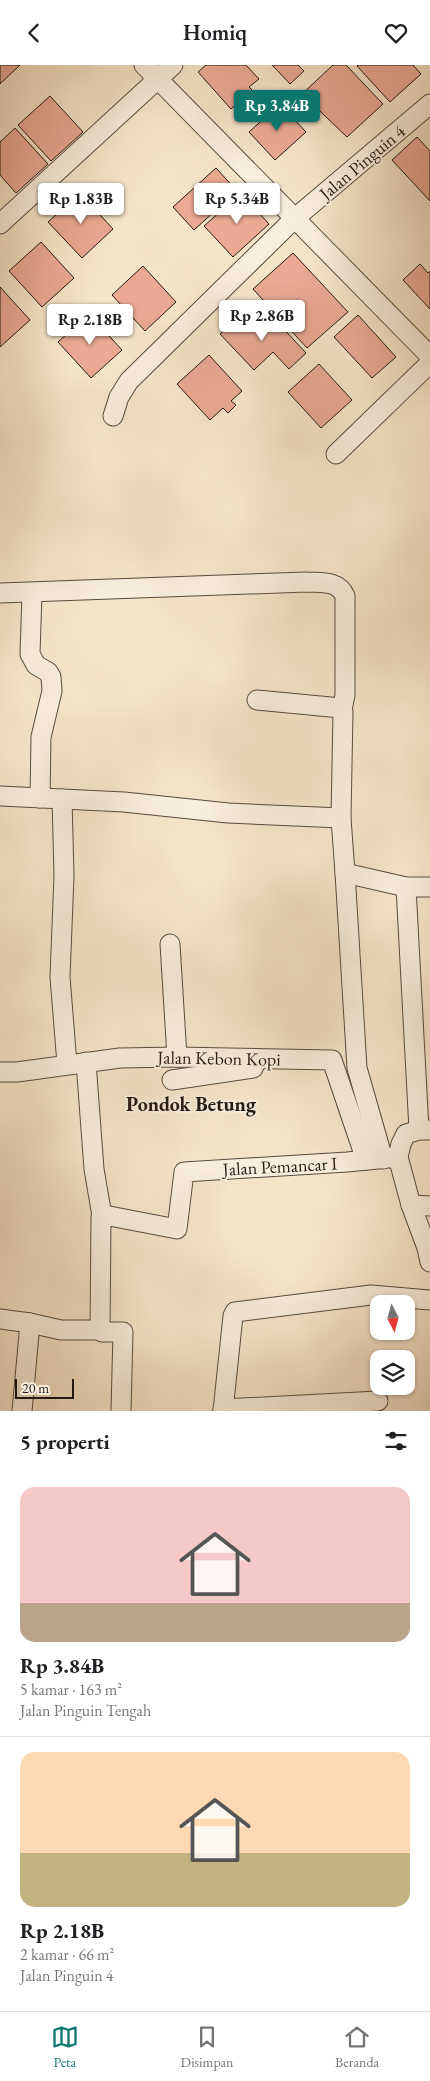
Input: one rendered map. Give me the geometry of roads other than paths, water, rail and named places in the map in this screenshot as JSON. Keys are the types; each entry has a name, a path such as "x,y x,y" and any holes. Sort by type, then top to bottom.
{"street":[{"path":"144,65 430,356"},
{"path":"0,224 173,65"},
{"name":"Jalan Pinguin 4","path":"113,416 119,397 129,381 294,219 430,104"},
{"path":"336,455 430,363"},
{"path":"0,593 306,582 329,583 338,586 345,596 345,695 342,710 340,818 357,1068 382,1158 411,1205 429,1253"},
{"path":"32,593 30,654 36,665 48,672 52,677 52,691 41,737 40,798"},
{"path":"257,700 340,707 342,710"},
{"path":"0,796 124,802 228,813 340,818"},
{"path":"62,799 64,876 60,977 67,1064"},
{"path":"345,873 406,887 430,887"},
{"path":"382,1158 401,1144 406,1134 424,1130 406,887"},
{"path":"170,944 177,1057"},
{"name":"Jalan Kebon Kopi","path":"0,1072 17,1072 120,1058 177,1057 332,1060 382,1158"},
{"path":"172,1080 254,1067 257,1058"},
{"path":"86,1062 94,1169 103,1215 100,1330"},
{"name":"Jalan Pemancar I","path":"103,1215 175,1229 178,1227 183,1173 185,1171 382,1158"},
{"path":"411,1205 430,1206"},
{"path":"378,1401 223,1410 235,1312 371,1295 430,1301"},
{"path":"0,1319 61,1330 100,1330 102,1332 123,1333 121,1411"},
{"path":"22,1411 30,1323"}],"district":[{"name":"Pondok Betung","path":"191,1104"}]}
